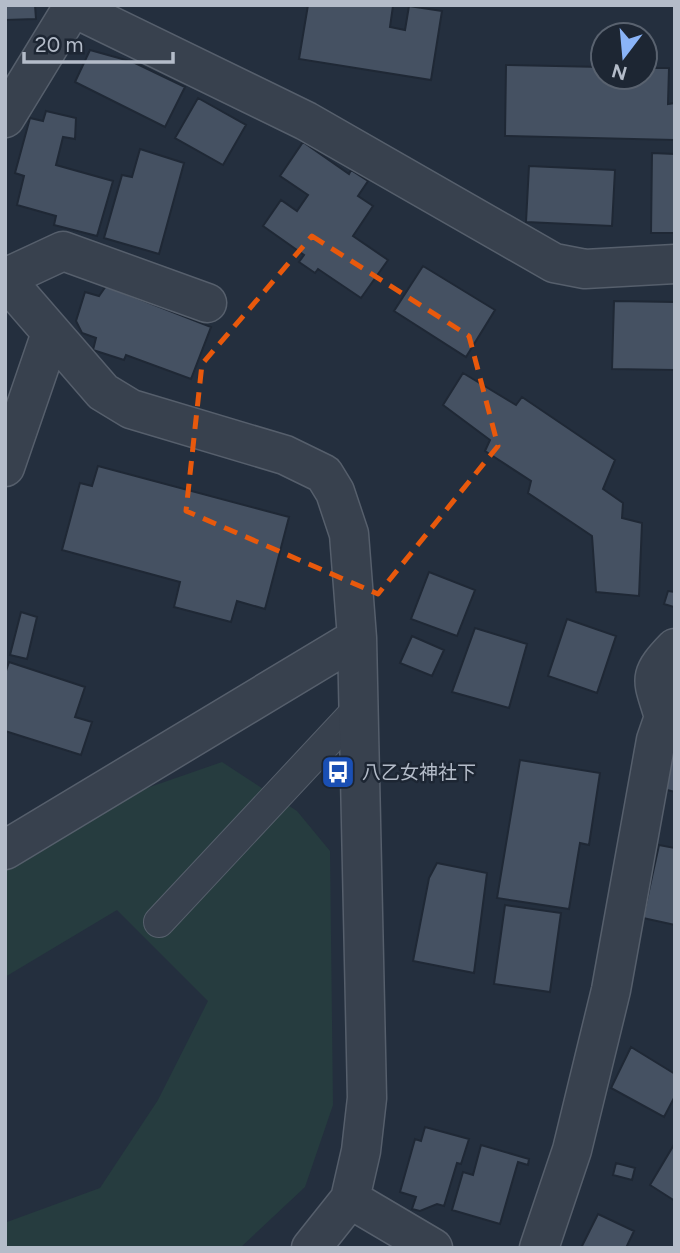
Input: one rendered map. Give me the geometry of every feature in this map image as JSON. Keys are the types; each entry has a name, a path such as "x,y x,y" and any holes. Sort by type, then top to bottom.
{"street":[{"path":"5,118 74,7 306,121 554,263 585,269 675,264"},
{"path":"207,303 63,250 5,278 103,392 131,409 285,455 324,474 335,492 349,534 357,638 367,1098 361,1151 350,1199 311,1248"},
{"path":"5,467 51,332"},
{"path":"5,850 357,638"},
{"path":"539,1248 572,1150 611,990 659,818 656,740 670,712 653,680 655,668 675,648"},
{"path":"350,1199 433,1248"}],"lane":[{"path":"159,922 358,709"}],"highlighted area":[{"path":"312,236 469,336 498,446 378,594 186,511 202,364"}],"green space":[{"path":"222,762 297,811 330,851 333,1105 305,1187 240,1248 5,1248 7,1222 100,1188 158,1100 208,1001 117,910 5,977 5,866 127,795"}],"building":[{"path":"5,5 35,5 36,19 5,20"},
{"path":"308,5 393,6 390,27 405,30 409,6 442,11 431,80 299,59"},
{"path":"90,50 133,62 185,87 165,127 75,82"},
{"path":"506,65 589,67 589,91 659,91 659,68 669,68 668,104 675,103 675,140 505,136"},
{"path":"198,98 246,125 223,165 175,138"},
{"path":"46,111 76,118 75,139 63,137 56,165 113,181 97,236 54,225 56,216 17,205 24,176 15,173 30,118 43,121"},
{"path":"303,142 349,174 351,170 368,181 358,196 373,206 353,236 388,260 361,298 318,269 315,273 299,262 304,255 263,226 281,200 297,211 308,195 280,176"},
{"path":"140,149 184,163 159,254 104,238 122,175 132,177"},
{"path":"652,153 675,154 675,233 651,233"},
{"path":"529,166 615,170 612,226 526,222"},
{"path":"423,266 495,310 466,357 394,311"},
{"path":"106,286 211,327 191,379 126,355 124,360 93,350 96,338 82,333 76,321 85,292 99,296"},
{"path":"614,301 675,302 675,370 612,369"},
{"path":"463,373 516,405 522,397 615,460 603,489 623,503 622,518 642,523 639,596 596,592 592,536 528,493 531,481 485,451 490,440 443,405"},
{"path":"98,466 289,517 265,609 237,601 231,622 174,607 180,582 62,550 80,483 92,486"},
{"path":"429,572 475,590 457,636 411,619"},
{"path":"668,591 675,592 675,612 674,607 664,604"},
{"path":"21,612 37,617 27,659 10,655"},
{"path":"567,619 616,636 597,693 548,676"},
{"path":"475,628 527,644 509,708 452,692"},
{"path":"412,636 444,650 432,676 400,663"},
{"path":"9,662 85,687 75,717 92,722 81,755 5,731 5,674"},
{"path":"670,752 675,753 675,792 663,789"},
{"path":"520,760 600,773 589,845 580,843 569,909 497,898"},
{"path":"659,845 675,848 675,925 643,918"},
{"path":"437,863 487,873 474,973 413,961 429,878"},
{"path":"505,905 561,913 550,992 494,984"},
{"path":"631,1047 675,1074 675,1096 664,1117 611,1088"},
{"path":"425,1127 469,1139 461,1164 457,1163 444,1206 437,1204 420,1211 412,1209 416,1197 400,1192 415,1139 421,1141"},
{"path":"675,1143 675,1201 650,1185"},
{"path":"481,1145 529,1159 528,1165 518,1162 500,1224 452,1210 463,1172 473,1175"},
{"path":"616,1163 635,1168 632,1180 613,1175"},
{"path":"598,1214 634,1231 626,1248 581,1248"}],"place":[{"name":"八乙女神社下","path":"338,772"}]}
